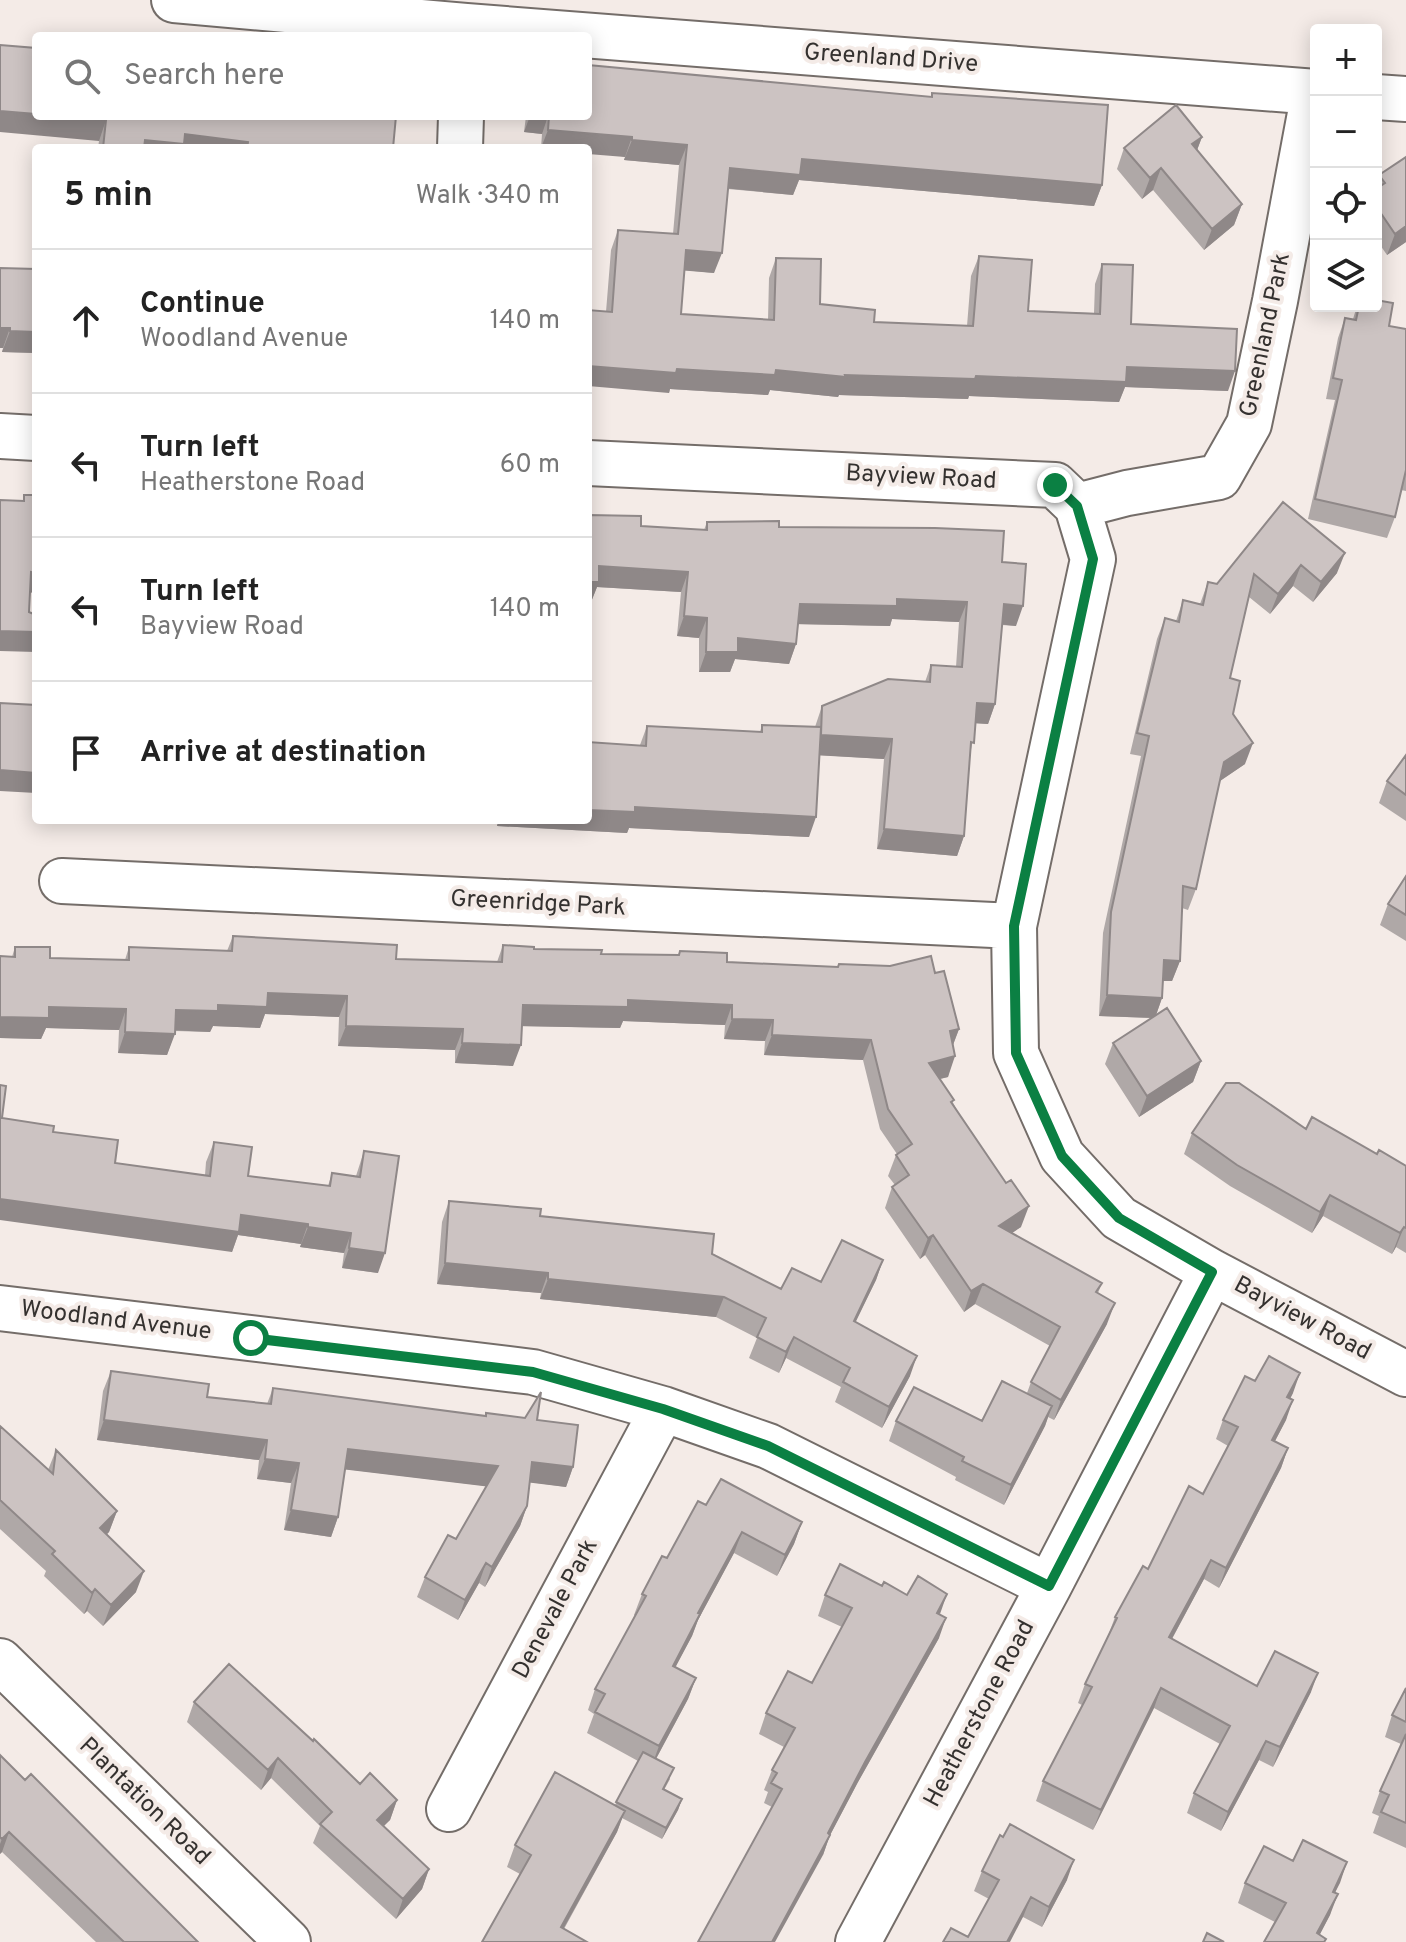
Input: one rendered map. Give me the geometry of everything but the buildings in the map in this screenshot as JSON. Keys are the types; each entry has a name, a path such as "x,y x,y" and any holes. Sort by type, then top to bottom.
{"street":[{"name":"Greenland Drive","path":"174,0 466,31"},
{"name":"Greenland Drive","path":"592,40 1310,92"},
{"name":"Greenland Park","path":"1077,506 1127,493 1219,477 1249,424 1314,96"},
{"path":"1382,97 1406,99"},
{"path":"460,144 461,120"},
{"path":"0,436 32,438"},
{"name":"Bayview Road","path":"592,463 1055,485 1077,506 1093,559 1014,926 1016,1053 1062,1156 1119,1218 1212,1272 1406,1374"},
{"name":"Greenridge Park","path":"62,881 1014,926"},
{"name":"Heatherstone Road","path":"858,1942 1049,1586 1212,1272"},
{"name":"Woodland Avenue","path":"0,1308 533,1372 663,1409 768,1446 1049,1586"},
{"name":"Denevale Park","path":"449,1809 663,1409"},
{"name":"Plantation Road","path":"0,1661 288,1942"}],"route":[{"path":"251,1338 533,1372 663,1409 768,1446 1049,1586 1212,1272 1119,1218 1062,1156 1016,1053 1014,926 1093,559 1077,506 1055,485"}]}
